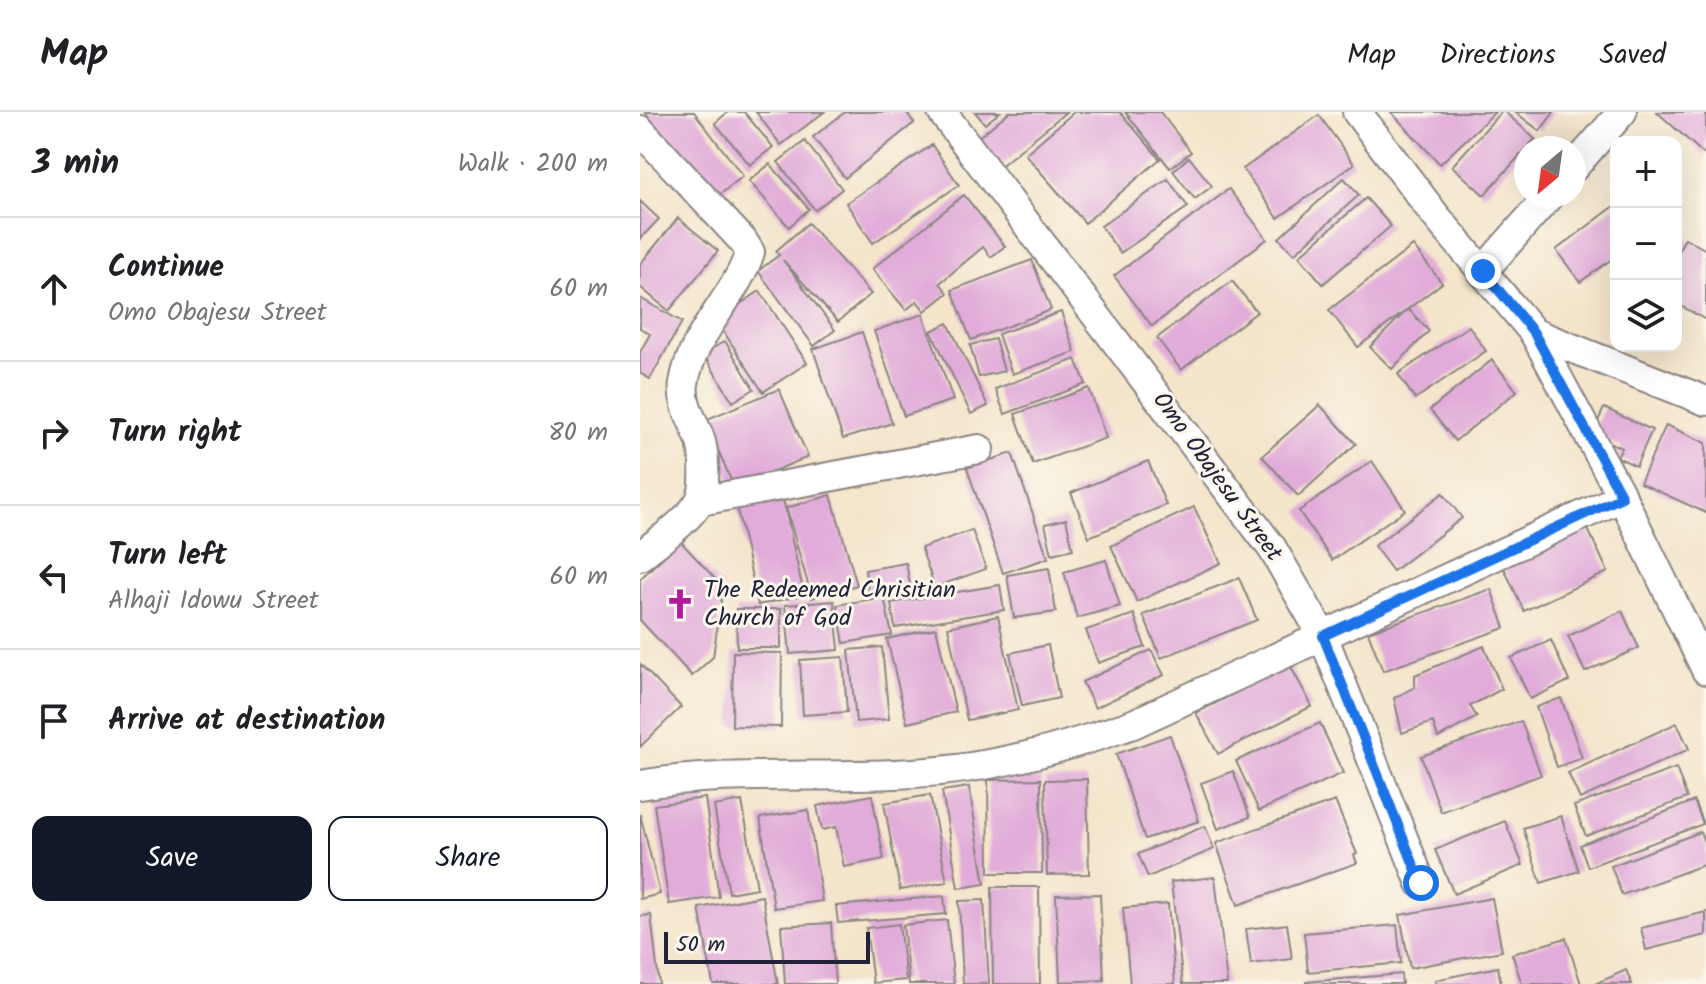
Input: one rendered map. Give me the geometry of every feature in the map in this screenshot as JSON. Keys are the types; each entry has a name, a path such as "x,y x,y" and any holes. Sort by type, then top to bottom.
{"street":[{"name":"Omo Obajesu Street","path":"942,112 1272,548 1323,636 1421,883"},
{"path":"1357,112 1435,215 1534,333 1622,497 1706,670"},
{"path":"1586,153 1622,112"},
{"path":"640,130 750,252 746,264 710,320 690,362 683,386 687,408 701,440 704,469 700,501"},
{"path":"1483,271 1538,208"},
{"path":"1534,333 1706,401"},
{"path":"640,556 700,501 979,449"},
{"path":"640,785 720,777 915,773 985,765 1070,746 1133,724 1622,497"}],"building":[{"path":"645,112 694,112 743,176 713,200"},
{"path":"728,112 744,112 773,147 750,165 715,123"},
{"path":"756,112 824,112 781,145"},
{"path":"845,112 906,112 914,123 845,178 813,137"},
{"path":"975,112 1000,112 985,124"},
{"path":"1009,112 1066,112 997,169 974,141"},
{"path":"1074,112 1120,112 1160,159 1085,223 1025,154"},
{"path":"1125,112 1160,112 1191,152 1170,168"},
{"path":"1391,112 1495,112 1440,164"},
{"path":"1501,112 1505,112 1532,136 1514,136 1514,162 1484,195 1452,166"},
{"path":"1515,112 1554,112 1540,131"},
{"path":"1657,112 1706,112 1706,156"},
{"path":"1319,115 1354,164 1278,218 1243,169"},
{"path":"805,141 842,189 815,210 778,162"},
{"path":"932,145 959,185 873,243 846,203"},
{"path":"1189,157 1212,186 1195,199 1173,171"},
{"path":"770,164 809,209 789,227 749,181"},
{"path":"1344,178 1359,195 1294,254 1279,238"},
{"path":"1168,179 1188,207 1120,253 1101,226"},
{"path":"1229,189 1267,239 1152,326 1114,276"},
{"path":"964,195 1005,246 991,257 983,247 940,283 948,293 925,311 917,301 906,310 872,269"},
{"path":"1366,198 1391,226 1323,284 1299,256"},
{"path":"640,201 659,219 640,239"},
{"path":"1610,210 1610,260 1580,282 1556,250"},
{"path":"678,218 718,251 669,311 640,287 640,264"},
{"path":"808,223 871,294 838,322 783,260 835,330 814,346 758,271 779,255 776,251"},
{"path":"1685,238 1706,250 1706,320 1682,306 1682,244"},
{"path":"1413,246 1442,283 1358,347 1329,310"},
{"path":"1032,260 1051,310 971,340 952,290"},
{"path":"1232,281 1257,312 1181,370 1157,338"},
{"path":"760,291 807,363 763,392 716,320"},
{"path":"640,298 682,322 650,379 640,373 640,352 650,334 640,328"},
{"path":"1408,309 1429,331 1392,369 1370,347"},
{"path":"1061,312 1075,352 1012,374 998,334"},
{"path":"923,314 953,400 904,416 874,331"},
{"path":"948,323 988,406 971,414 931,331"},
{"path":"1469,326 1486,351 1415,399 1398,374"},
{"path":"862,332 892,423 843,439 813,349"},
{"path":"995,339 1004,371 979,377 970,345"},
{"path":"725,341 754,389 733,402 703,354"},
{"path":"1076,359 1086,384 1005,414 995,389"},
{"path":"1492,360 1517,391 1455,441 1430,410"},
{"path":"1089,388 1106,438 1033,464 1015,414"},
{"path":"779,389 808,457 734,487 705,420"},
{"path":"1320,405 1356,444 1298,496 1262,456"},
{"path":"1604,408 1652,430 1636,466 1617,457 1622,448 1592,434"},
{"path":"1666,425 1706,443 1706,513 1640,483"},
{"path":"1012,453 1048,558 1003,573 967,468"},
{"path":"1148,461 1166,505 1089,537 1071,493"},
{"path":"1372,461 1405,510 1332,560 1299,511"},
{"path":"1443,493 1462,518 1393,571 1374,546"},
{"path":"782,494 804,595 758,605 736,504"},
{"path":"831,495 857,585 812,598 786,508"},
{"path":"1194,507 1221,563 1137,602 1111,546"},
{"path":"1066,519 1073,549 1052,554 1045,524"},
{"path":"1586,525 1608,572 1524,611 1502,564"},
{"path":"972,530 986,569 935,587 921,548"},
{"name":"The Redeemed Chrisitian Church of God","path":"680,541 723,587 713,657 692,676 640,620 640,579"},
{"path":"1106,560 1120,606 1077,618 1064,572"},
{"path":"906,563 911,590 869,597 865,570"},
{"path":"1049,568 1056,612 1014,618 1007,575"},
{"path":"1239,578 1257,620 1161,658 1143,615"},
{"path":"1000,585 1004,610 895,628 891,603"},
{"path":"1491,589 1505,628 1383,671 1368,632"},
{"path":"884,597 892,635 844,643 837,605"},
{"path":"834,601 839,650 790,654 785,605"},
{"path":"736,609 781,609 781,648 737,648"},
{"path":"1622,611 1639,648 1585,672 1568,636"},
{"path":"1134,614 1145,647 1098,663 1086,630"},
{"path":"998,616 1018,710 967,720 948,627"},
{"path":"936,628 956,712 907,723 887,639"},
{"path":"1551,640 1569,681 1530,699 1511,658"},
{"path":"1048,645 1059,698 1022,706 1010,653"},
{"path":"1484,646 1502,689 1470,706 1477,717 1438,738 1433,722 1402,733 1394,698 1415,687 1415,675"},
{"path":"882,647 889,719 856,722 849,650"},
{"path":"1151,650 1164,675 1095,708 1082,682"},
{"path":"733,652 782,653 781,727 732,726"},
{"path":"843,657 847,712 803,715 800,660"},
{"path":"640,664 681,707 640,747"},
{"path":"1290,665 1312,706 1218,754 1196,713"},
{"path":"1561,698 1582,758 1557,767 1536,707"},
{"path":"1521,721 1541,775 1441,812 1421,756"},
{"path":"1320,723 1343,773 1259,811 1236,761"},
{"path":"1677,723 1689,749 1580,799 1568,773"},
{"path":"1170,735 1199,821 1145,839 1116,754"},
{"path":"1676,768 1687,798 1586,836 1574,806"},
{"path":"1233,771 1250,817 1218,829 1201,783"},
{"path":"1041,779 1042,873 989,873 988,780"},
{"path":"1087,779 1089,874 1047,875 1045,780"},
{"path":"969,787 985,884 958,888 942,791"},
{"path":"872,795 884,859 844,867 836,827 822,830 817,806"},
{"path":"930,795 947,882 900,890 884,803"},
{"path":"705,798 719,897 669,904 654,805"},
{"path":"742,801 757,888 729,893 714,806"},
{"path":"1335,801 1357,854 1354,855 1357,863 1238,905 1216,843"},
{"path":"1694,801 1703,824 1588,867 1580,845"},
{"path":"808,810 822,901 774,908 760,818"},
{"path":"640,814 660,894 640,899"},
{"path":"1561,816 1579,871 1541,883 1523,828"},
{"path":"1505,821 1523,865 1454,894 1435,850"},
{"path":"1205,826 1214,849 1148,877 1138,854"},
{"path":"1700,832 1706,847 1706,864 1622,895 1611,866"},
{"path":"1215,877 1227,984 1183,984 1171,882"},
{"path":"992,887 1039,887 1040,984 993,984"},
{"path":"1100,894 1104,980 1060,982 1056,895"},
{"path":"762,896 778,984 713,984 699,908"},
{"path":"944,896 946,914 838,923 836,906"},
{"path":"1492,898 1502,951 1410,968 1400,915"},
{"path":"984,900 989,984 963,984 959,901"},
{"path":"1168,904 1175,984 1130,984 1123,908"},
{"path":"1706,912 1706,935 1646,950 1641,928"},
{"path":"651,915 659,984 640,984 640,916"},
{"path":"947,920 954,984 909,984 903,925"},
{"path":"831,923 835,984 785,984 781,926"},
{"path":"899,924 906,980 873,983 866,928"},
{"path":"1287,924 1292,959 1251,964 1246,929"},
{"path":"1397,925 1401,963 1308,972 1304,933"},
{"path":"1566,938 1581,984 1522,984 1512,954"},
{"path":"1498,967 1501,984 1436,984 1435,980"},
{"path":"1626,970 1632,984 1595,984"},
{"path":"1401,974 1402,984 1306,984 1306,982"}],"place":[{"name":"The Redeemed Chrisitian Church of God","path":"680,604"}],"route":[{"path":"1421,883 1323,636 1622,497 1534,333 1483,271"}]}
